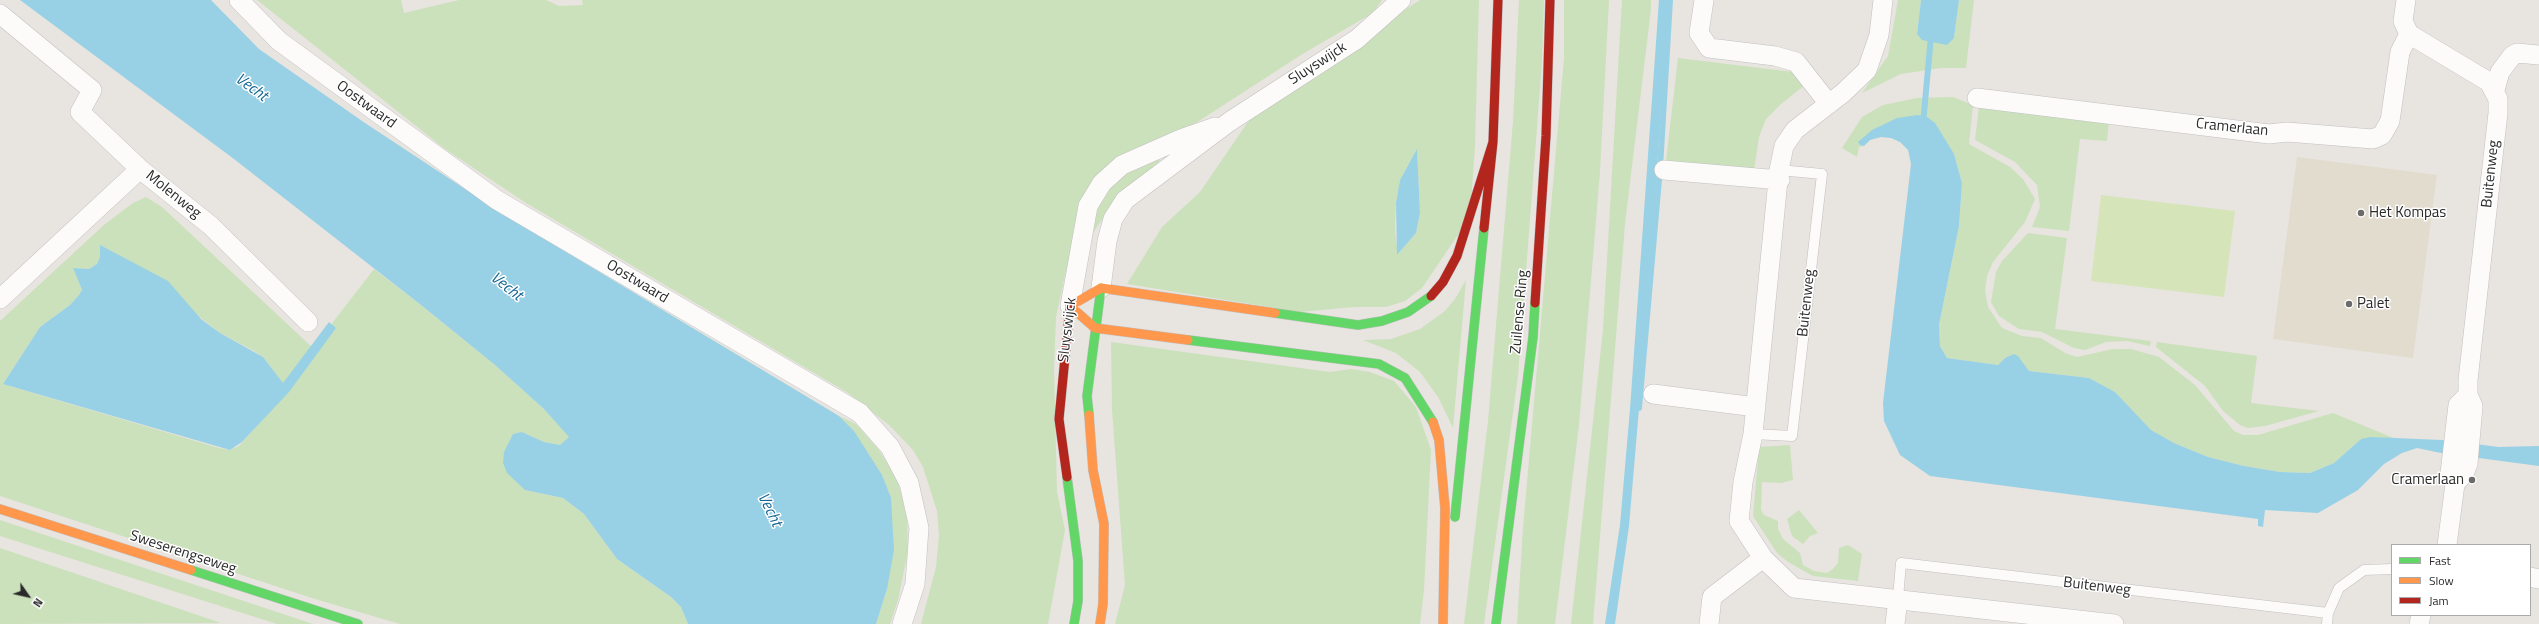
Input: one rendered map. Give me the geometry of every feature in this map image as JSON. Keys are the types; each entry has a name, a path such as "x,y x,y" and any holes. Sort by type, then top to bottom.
{"main road":[{"path":"1443,624 1493,142 1498,0"},
{"name":"Zuilense Ring","path":"1496,624 1533,337 1546,136 1550,0"},
{"path":"1443,624 1445,508 1439,440 1430,415 1405,378 1379,364 1095,328 1070,306 1101,288 1358,325 1382,321 1408,312 1427,300 1443,282 1457,256 1493,142"},
{"name":"Sluyswijck","path":"1100,624 1104,597 1104,524 1093,470 1087,396 1101,288"},
{"name":"Sluyswijck","path":"1070,306 1059,419 1078,561 1078,601 1074,624"},
{"name":"Sweserengseweg","path":"0,509 358,624"}],"street":[{"name":"Oostwaard","path":"240,0 279,41 497,200 860,413 890,447 909,483 919,528 915,584 902,624"},
{"name":"Sluyswijck","path":"1101,288 1106,241 1113,219 1125,200 1229,122 1357,39 1401,0"},
{"path":"1704,0 1698,33 1709,48 1775,56 1796,62 1829,104"},
{"path":"1883,0 1879,35 1867,70 1829,104 1795,130 1784,146 1779,175 1753,434 1743,482 1739,521 1763,558 1794,588 1898,598 2077,622 2114,624"},
{"path":"2406,0 2403,22 2409,34 2488,82 2495,90"},
{"path":"0,14 92,90 80,112 140,169"},
{"name":"Cramerlaan","path":"1977,98 2269,134 2287,132 2373,139 2382,135 2390,121 2400,52 2409,34"},
{"path":"2495,90 2500,72 2512,56 2517,53 2539,55"},
{"name":"Buitenweg","path":"2447,544 2463,428 2458,405 2468,396 2498,113 2495,90"},
{"name":"Sluyswijck","path":"1070,306 1088,206 1102,183 1122,165 1181,139 1229,122"},
{"name":"Molenweg","path":"0,298 140,169 211,226 308,322"},
{"name":"Buitenweg","path":"1664,170 1779,175"},
{"path":"1653,394 1756,407"},
{"path":"1709,624 1712,597 1763,558"},
{"path":"1895,624 1898,598"}],"lane":[{"name":"Buitenweg","path":"1753,434 1792,436 1822,174 1779,175"},
{"name":"Buitenweg","path":"1898,598 1901,563 2328,613"},
{"path":"2327,624 2328,613 2339,588 2364,570 2391,569"}],"shaded area":[{"path":"2297,157 2437,175 2413,358 2273,339"}],"green space":[{"path":"257,0 401,0 404,13 459,0 546,0 559,6 583,5 582,0 1382,0 1373,13 1304,53 1151,152 1160,161 1118,197 1066,271 1056,317 1054,368 1057,492 1065,530 1048,624 921,624 936,567 939,536 937,511 923,467 913,450 889,425 848,393 526,203 445,149"},
{"path":"1420,0 1479,0 1475,146 1470,217 1422,288 1405,301 1386,307 1354,307 1300,312 1127,284 1162,227 1200,192 1254,113 1366,44 1397,15","holes":["1417,150 1420,213 1416,233 1398,254 1395,230 1396,203 1400,180"]},
{"path":"1519,0 1544,0 1542,62 1518,376 1484,624 1464,624 1488,421 1513,121"},
{"path":"1564,0 1609,0 1600,172 1579,425 1555,624 1517,624 1523,528 1564,58"},
{"path":"1622,0 1651,0 1651,9 1625,224 1593,624 1571,624 1603,329"},
{"path":"1898,0 1921,0 1917,34 1954,38 1959,0 1974,0 1966,68 1941,68 1901,74 1862,93 1888,56"},
{"path":"1678,58 1793,72 1805,85 1781,104 1766,119 1759,137 1754,171 1666,161"},
{"path":"1953,97 1973,105 1969,144 2010,167 2023,179 2035,199 2025,222 1993,262 1987,276 1985,291 1988,307 2002,328 2022,336 2041,338 2065,353 2077,357 2113,349 2131,349 2159,357 2195,385 2234,431 2243,435 2258,435 2333,413 2396,439 2361,439 2334,463 2310,473 2280,472 2244,466 2208,457 2174,443 2150,430 2115,392 2089,378 2029,371 2018,357 2005,358 1998,365 1947,358 1940,346 1939,325 1959,226 1962,183 1954,154 1918,115 1860,145 1864,146 1859,147 1857,157 1842,148 1862,117 1883,105 1917,98"},
{"path":"1979,106 2109,121 2107,141 2080,139 2069,231 2032,227 2040,207 2037,185 2015,162 1975,140"},
{"path":"2101,195 2235,211 2224,297 2091,281"},
{"path":"146,197 162,207 313,348 374,269 495,365 544,409 570,437 560,445 544,442 522,432 525,490 563,498 584,514 617,559 671,597 681,607 688,624 400,624 315,599 0,496 0,321 105,224 133,203","holes":["100,245 130,262 220,333 263,357 285,386 263,419 239,446 230,450 219,448 3,384 40,327 70,305 79,295 82,290 73,268 89,269 97,264 100,258"]},
{"path":"2028,233 2067,238 2055,329 2151,341 2150,346 2127,341 2106,342 2085,350 2074,348 2042,332 2019,329 1999,316 1991,302 1996,272 2002,261"},
{"path":"1466,280 1453,428 1438,397 1420,372 1396,353 1363,340 1391,339 1420,329 1445,311 1455,299"},
{"path":"1111,342 1330,372 1351,369 1370,372 1394,381 1416,407 1431,450 1424,590 1420,624 1115,624 1125,585 1112,410"},
{"path":"2157,342 2257,356 2251,403 2319,411 2265,426 2248,428 2240,425 2223,411 2205,386 2156,347"},
{"path":"839,416 856,424 878,449 897,478 902,497 907,519 908,551 898,600 890,624 876,624 887,589 854,431"},
{"path":"1790,445 1793,480 1781,483 1762,482 1761,510 1764,515 1778,521 1778,529 1783,539 1800,553 1803,565 1814,571 1827,573 1833,569 1838,563 1839,548 1848,545 1862,554 1858,581 1813,576 1788,562 1777,553 1753,516 1759,447"},
{"path":"1799,510 1818,533 1810,536 1803,544 1792,536 1787,519"},
{"path":"0,520 313,624 277,624 0,536"},
{"path":"0,548 221,623 0,624"}],"water":[{"name":"Vecht","path":"20,0 211,0 259,49 365,123 503,214 839,416 854,431 882,475 891,498 894,550 887,589 876,624 688,624 681,607 671,597 617,559 584,514 563,498 525,490 507,473 503,463 504,452 513,434 522,432 544,442 560,445 569,437 544,409 495,365 421,305 234,159"},
{"path":"1659,0 1668,0 1651,260 1629,526 1615,624 1605,624 1620,525 1630,409"},
{"path":"1921,0 1959,0 1954,38 1947,45 1922,40 1917,34"},
{"path":"1918,115 1927,117 1935,123 1954,154 1962,183 1959,226 1939,325 1940,346 1947,358 1998,365 2005,358 2014,354 2018,356 2029,371 2089,378 2115,392 2151,430 2174,443 2208,457 2244,466 2280,472 2310,473 2334,463 2361,439 2371,437 2442,440 2499,447 2539,446 2539,466 2441,453 2417,448 2402,453 2384,464 2358,490 2318,513 2265,510 2263,527 2258,526 2258,519 1930,476 1900,455 1884,421 1883,403 1911,164 1908,150 1900,142 1891,138 1881,137 1870,140 1864,146 1860,145 1858,142 1872,130 1897,118"},
{"path":"1417,149 1420,213 1416,233 1397,255 1396,203 1400,180"},
{"path":"100,245 168,281 201,319 220,333 263,357 283,383 329,322 336,328 289,392 242,442 230,450 3,384 40,327 70,305 79,295 82,290 73,268 89,269 97,264 100,257"}],"waterway":[{"path":"1639,408 1660,168 1670,0"},
{"path":"1923,124 1931,36"}],"traffic: fast":[{"path":"1455,517 1484,228"},
{"path":"1089,415 1087,396 1101,288"},
{"path":"1275,313 1358,325 1382,321 1408,312 1431,296"},
{"path":"1496,624 1533,337 1535,303"},
{"path":"1188,340 1379,364 1405,378 1433,422"},
{"path":"1067,477 1078,561 1078,601 1074,624"},
{"path":"191,570 358,624"}],"traffic: slow":[{"path":"1188,340 1095,328 1070,306 1101,288 1275,313"},
{"path":"1089,415 1093,470 1104,524 1103,604 1100,624"},
{"path":"1433,422 1439,440 1445,508 1443,624"},
{"path":"0,509 191,570"}],"traffic: jam":[{"path":"1484,228 1493,142 1498,0"},
{"path":"1535,303 1546,136 1550,0"},
{"path":"1431,296 1443,282 1457,256 1493,142"},
{"path":"1067,477 1059,419 1070,306"}],"place":[{"name":"Het Kompas","path":"2361,213"},
{"name":"Palet","path":"2349,304"},
{"name":"Cramerlaan","path":"2472,480"}]}
